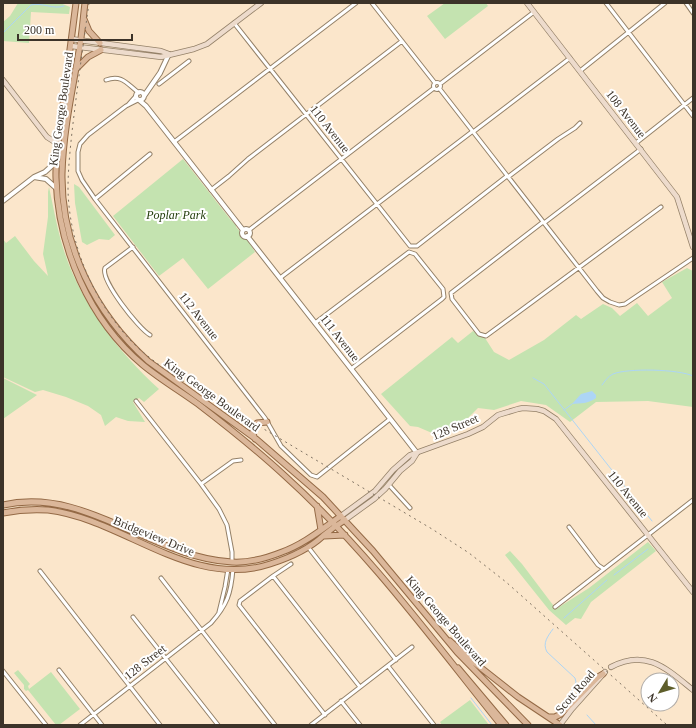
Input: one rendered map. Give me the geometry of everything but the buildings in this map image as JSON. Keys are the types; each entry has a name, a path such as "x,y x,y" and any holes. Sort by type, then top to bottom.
{"main road":[{"name":"King George Boulevard","path":"76,3 58,144 56,188 57,204 60,222 75,269 100,316 120,342 143,365 197,404 263,456 335,523 379,573 439,646 501,725"},
{"name":"King George Boulevard","path":"85,3 80,47 71,94 64,148 62,174 63,196 70,237 75,254 87,282 105,313 125,338 148,361 256,439 323,497 395,577 456,652 528,725"},
{"name":"108 Avenue","path":"527,3 641,149 676,197 693,247"},
{"path":"71,46 161,57 169,54 184,52 207,44 258,4"},
{"path":"83,17 89,31 100,43"},
{"path":"72,39 161,51 169,54"},
{"path":"76,70 88,57 101,50"},
{"path":"3,80 47,137 64,148"},
{"name":"128 Street","path":"343,518 376,491 393,470 410,455 484,427 498,415 508,411 523,408 544,411"},
{"name":"110 Avenue","path":"544,411 556,419 693,592"},
{"path":"256,439 252,429 257,422 267,422"},
{"name":"128 Street","path":"335,523 374,499 412,461 417,453"},
{"name":"Bridgeview Drive","path":"3,506 26,502 69,507 95,515 184,553 206,559 232,562 257,560 284,552 305,542 321,530 335,523"},
{"path":"316,505 321,530"},
{"name":"Bridgeview Drive","path":"3,513 37,509 61,513 92,522 184,561 230,569 253,568 271,564 287,558 308,547 324,536 335,523"},
{"path":"324,536 345,535"},
{"path":"441,634 510,691 560,725"},
{"path":"439,646 464,673 506,725"},
{"name":"Scott Road","path":"611,667 627,660 648,660 666,669 693,690"},
{"path":"549,717 558,716 604,673"},
{"name":"Scott Road","path":"560,725 604,673"}],"street":[{"path":"174,142 356,3"},
{"path":"372,3 435,83 440,84"},
{"path":"606,3 693,116"},
{"path":"580,71 665,3"},
{"path":"686,3 693,13"},
{"path":"439,88 440,84 534,12"},
{"name":"110 Avenue","path":"234,23 376,205 410,246 417,246 508,177"},
{"path":"212,190 248,159 402,41"},
{"path":"139,97 152,84 160,73 169,54"},
{"path":"280,278 570,58"},
{"path":"159,84 189,60"},
{"path":"160,73 167,77"},
{"path":"106,80 120,78 130,86 243,230 243,235 248,236 249,230"},
{"path":"434,88 435,83"},
{"path":"243,230 249,230 434,88 439,88"},
{"path":"439,88 605,300 613,304 629,302 693,258"},
{"name":"112 Avenue","path":"139,97 84,138 79,147 77,158 80,176 95,199 267,422 281,446 311,474 317,477 390,419"},
{"path":"636,143 693,98"},
{"path":"508,177 558,139 576,128 580,123"},
{"path":"641,149 451,293 451,297 479,334 486,336 660,207"},
{"path":"95,199 150,154"},
{"path":"3,202 34,177 45,172 57,162"},
{"path":"34,177 46,179 56,188"},
{"name":"111 Avenue","path":"248,236 417,453"},
{"path":"133,247 105,268 104,272 108,284 125,309 144,332 150,335"},
{"path":"316,323 408,253 415,254 443,289 444,297 442,299 351,369"},
{"path":"136,401 201,484 225,519 232,552 232,562"},
{"path":"201,484 234,461 241,460"},
{"path":"389,485 410,508"},
{"path":"555,607 693,500"},
{"path":"568,527 598,565 604,569"},
{"path":"308,547 396,660"},
{"name":"128 Street","path":"80,725 211,623 225,606 229,596 230,569 232,562"},
{"path":"291,564 240,601 239,605 325,715"},
{"path":"40,571 160,725"},
{"path":"273,576 360,687"},
{"path":"161,578 275,725"},
{"path":"133,617 218,725"},
{"path":"312,725 412,646"},
{"path":"388,666 434,725"},
{"path":"59,670 102,725"},
{"path":"3,671 46,725"},
{"path":"342,702 360,725"}],"green space":[{"path":"18,3 60,3 70,7 69,14 31,12 29,43 3,41 3,22 10,16"},
{"path":"445,3 486,3 488,6 445,39 427,16"},
{"name":"Poplar Park","path":"183,159 247,239 255,252 208,289 183,258 159,276 113,216"},
{"path":"74,184 79,187 115,235 109,240 99,239 87,245 82,242 75,203"},
{"path":"49,187 61,241 68,262 87,302 113,340 127,357 159,389 144,402 139,398 133,402 145,422 128,421 116,417 105,426 101,415 88,406 43,390 35,392 3,377 3,239 6,243 15,236 34,261 48,276 43,254 48,217"},
{"path":"687,268 693,271 693,407 648,401 596,402 570,422 546,405 521,401 494,410 478,408 460,426 432,433 418,427 410,426 381,394 452,337 458,343 473,331 485,338 494,352 509,360 544,340 576,315 581,319 603,304 612,308 620,316 637,303 648,316 672,298 662,282"},
{"path":"3,378 37,395 3,419"},
{"path":"648,542 656,551 591,602 581,619 575,618 566,625 549,610 505,555 510,551 522,564 556,609 589,588"},
{"path":"18,670 30,684 28,686 29,689 51,672 80,709 59,725 56,725 28,690 26,691 24,689 24,685 14,673"},
{"path":"470,700 489,725 442,725 440,722"}],"water":[{"path":"592,391 596,395 596,398 593,400 584,403 572,404 581,394"}],"waterway":[{"path":"3,33 31,5 39,4 56,7 64,6"},
{"path":"602,385 611,375 629,371 653,370 677,372 693,376"},
{"path":"533,378 544,384 652,521"},
{"path":"564,410 572,404"},
{"path":"614,575 648,549"},
{"path":"564,618 607,580"},
{"path":"553,629 546,640 545,646 547,652 575,678 576,682 572,691 573,693"},
{"path":"471,698 492,725"},
{"path":"587,715 596,725"}],"railway":[{"path":"89,3 70,153 68,175 70,210 73,232 87,273 96,293 121,329 135,345 178,378 432,529 469,553 506,582 667,725"}]}
